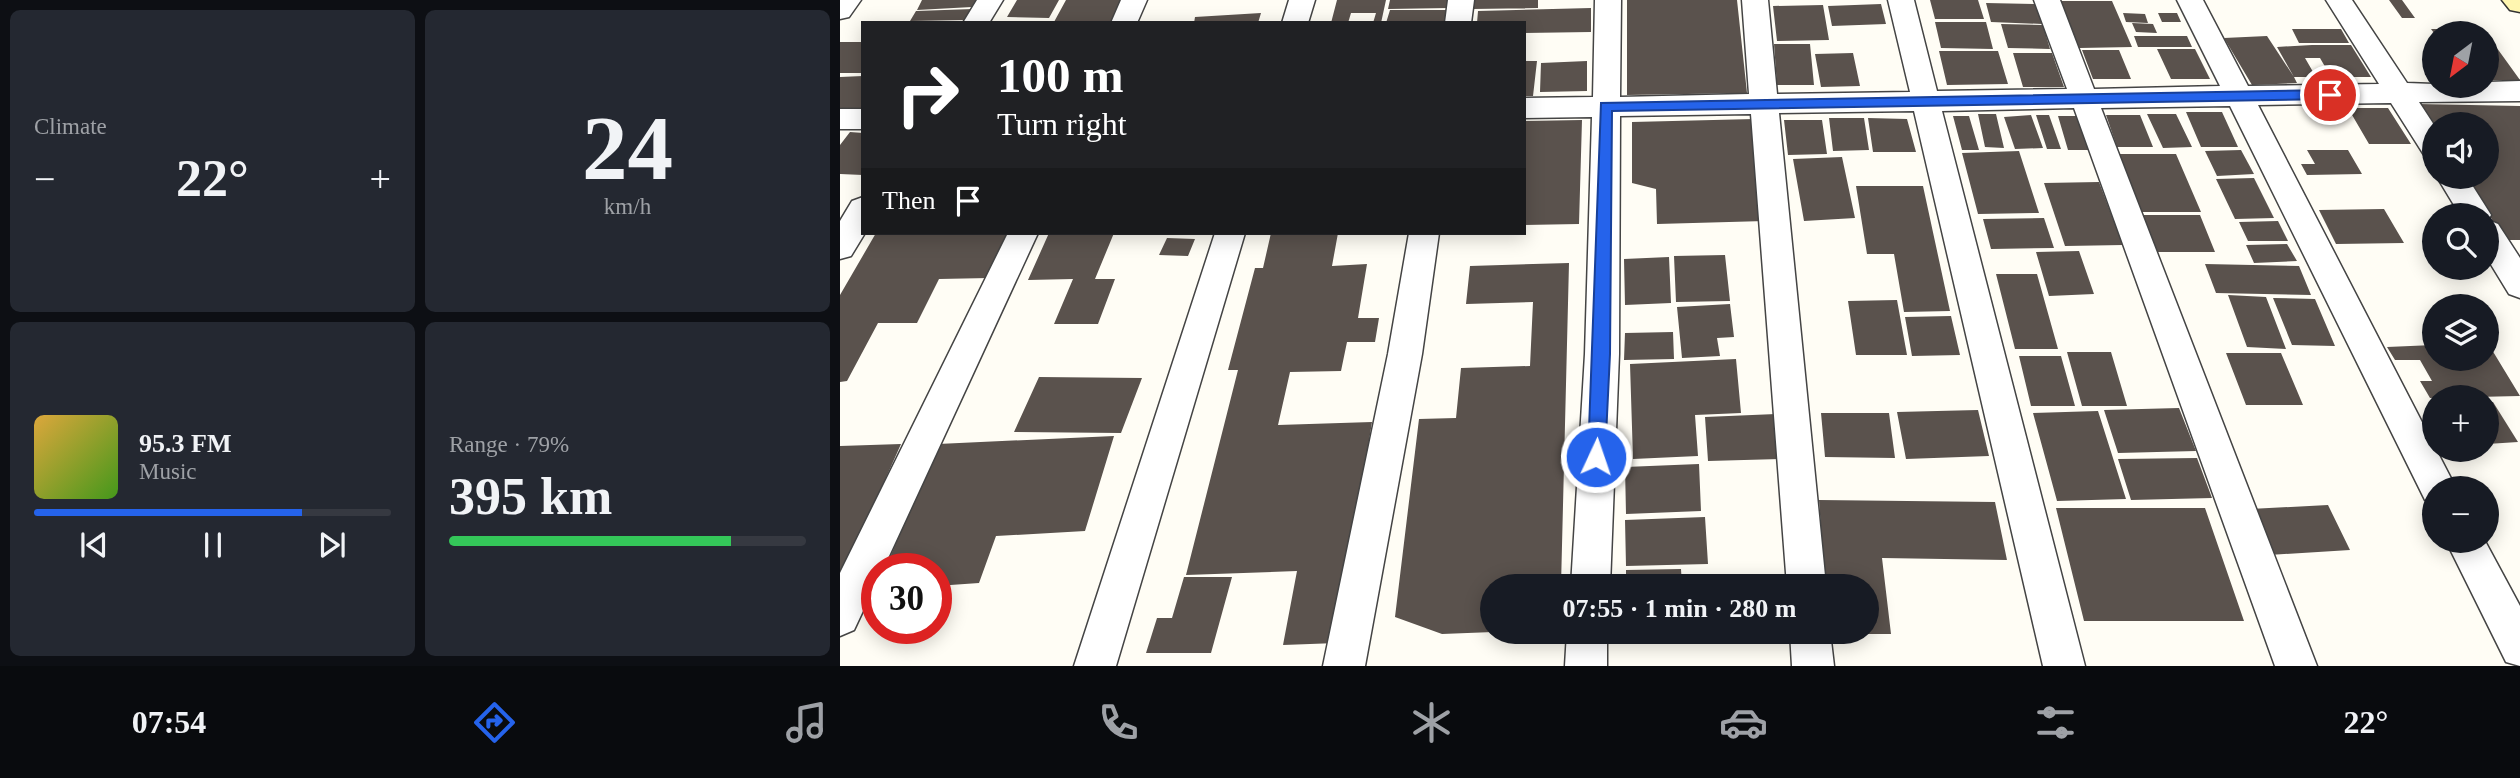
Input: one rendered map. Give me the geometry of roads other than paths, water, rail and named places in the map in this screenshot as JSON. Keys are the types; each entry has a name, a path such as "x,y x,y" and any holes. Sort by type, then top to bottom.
{"street":[{"path":"840,11 848,0"},
{"path":"977,21 990,0"},
{"path":"1125,21 1135,0"},
{"path":"1296,21 1302,0"},
{"path":"1458,21 1461,0"},
{"path":"1591,574 1602,354 1608,0"},
{"path":"1755,0 1805,574"},
{"path":"1901,0 1923,102 2064,666"},
{"path":"2047,0 2296,666"},
{"path":"2190,0 2432,476"},
{"path":"2339,0 2422,129"},
{"path":"1526,108 2520,92"},
{"path":"840,119 861,119"},
{"path":"840,247 861,212"},
{"path":"840,616 1022,235"},
{"path":"1095,666 1229,235"},
{"path":"1344,666 1405,354 1424,235"},
{"path":"2499,251 2520,285"},
{"path":"2471,553 2520,648"},
{"path":"1586,666 1587,644"},
{"path":"1811,644 1813,666"}]}
